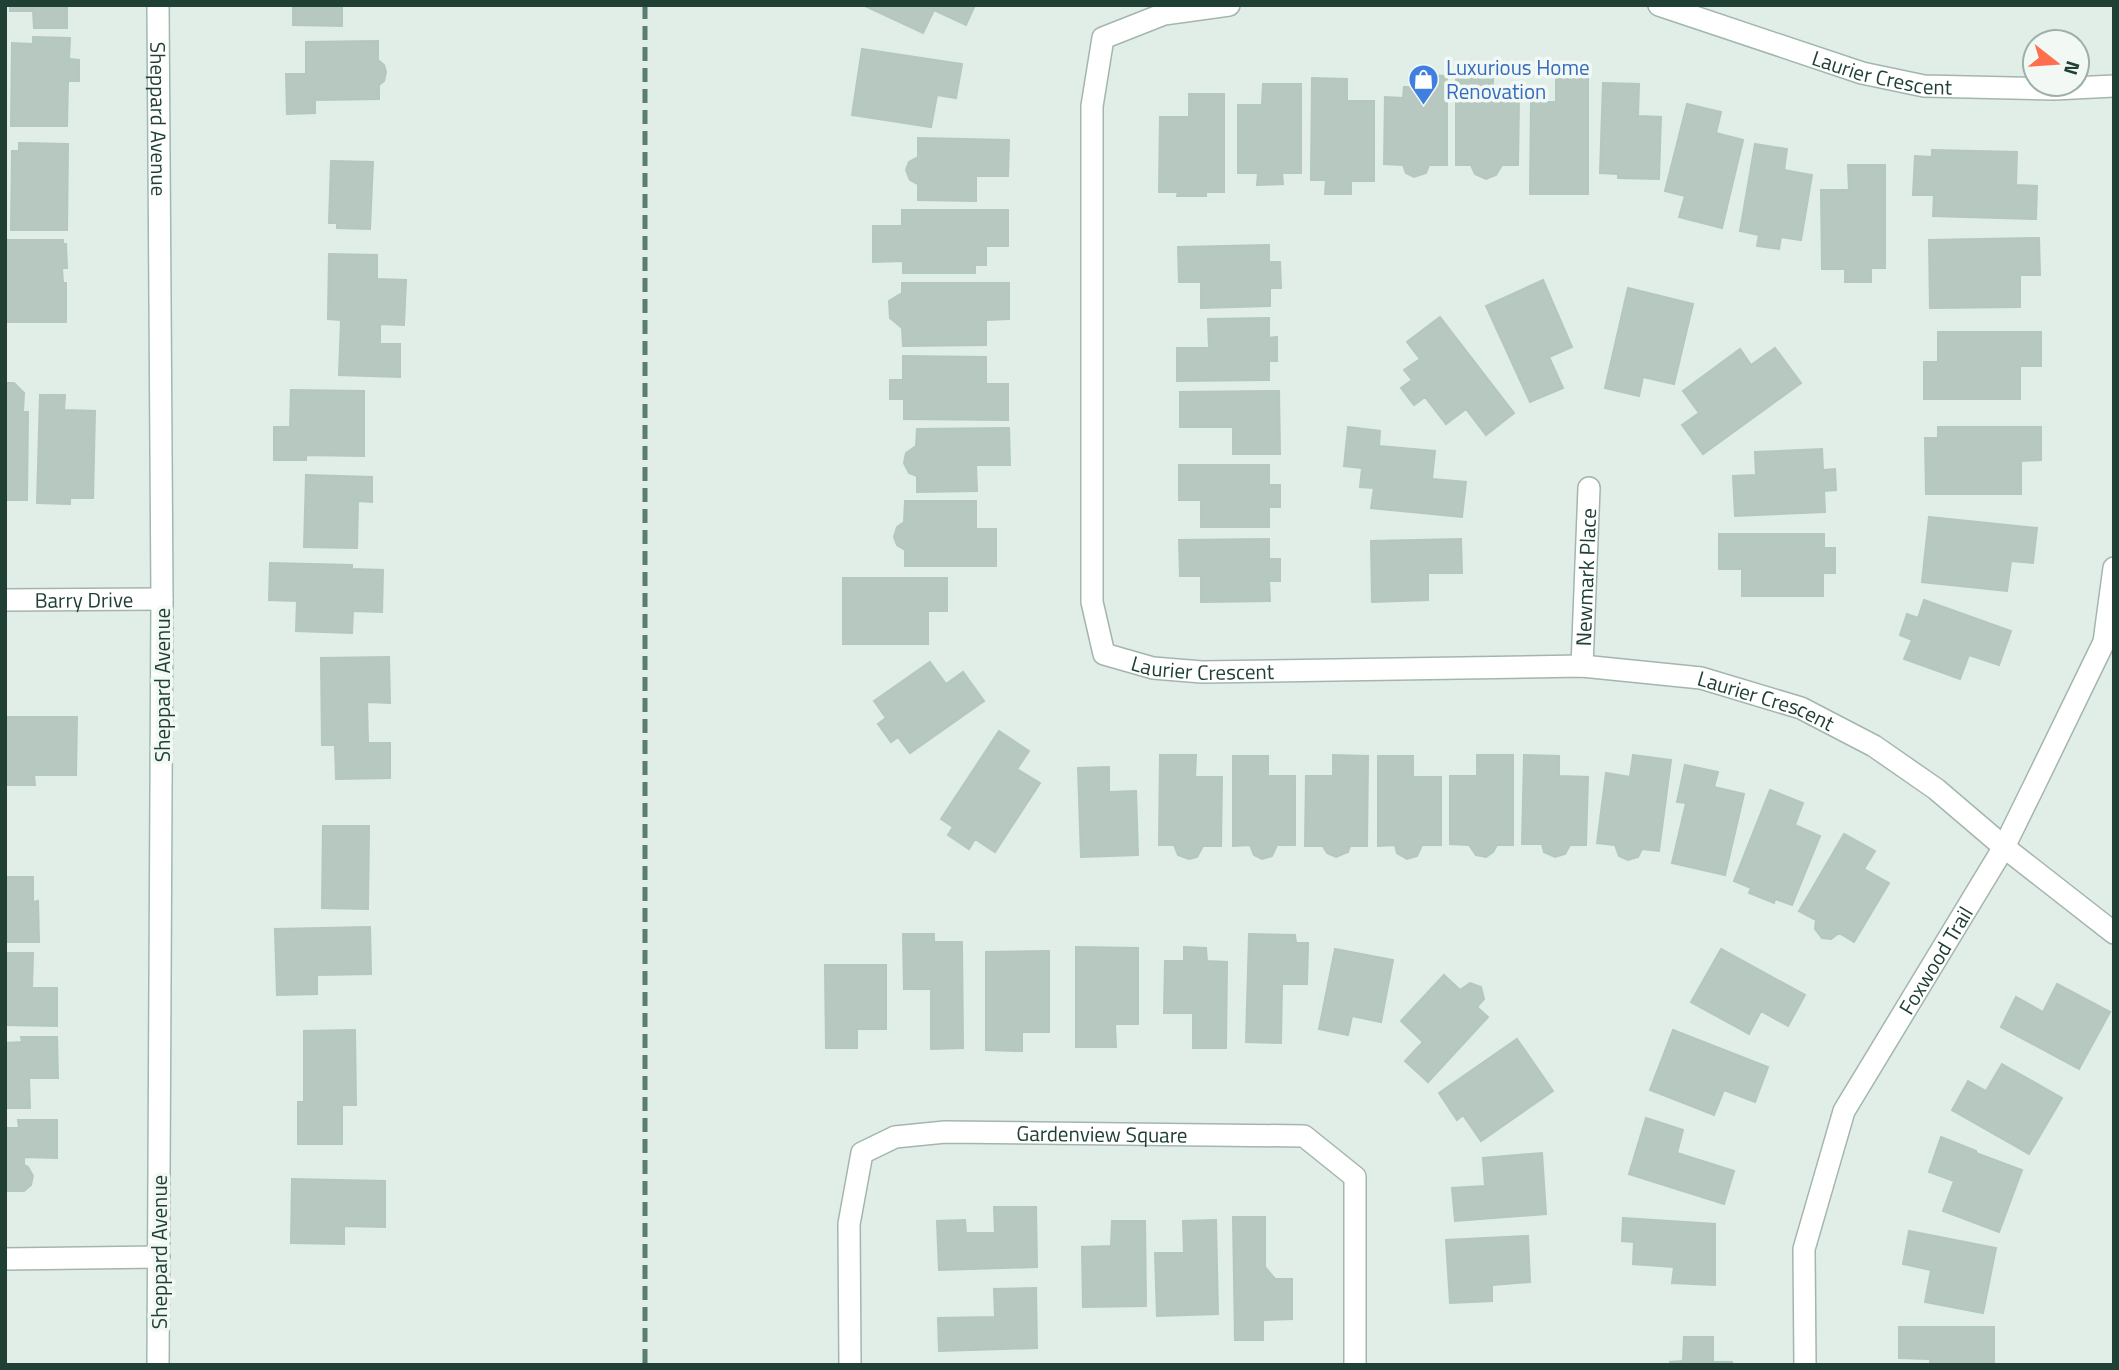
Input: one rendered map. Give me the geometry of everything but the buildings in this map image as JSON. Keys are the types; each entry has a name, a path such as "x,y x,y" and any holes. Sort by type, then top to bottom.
{"street":[{"name":"Sheppard Avenue","path":"158,5 162,598 158,1365"},
{"name":"Laurier Crescent","path":"1229,5 1164,14 1102,38 1092,106 1092,602 1104,654 1153,668 1202,672 1582,666 1701,678 1801,708 1874,746 1936,789 2004,847 2114,933"},
{"name":"Laurier Crescent","path":"1660,5 1862,73 1924,86 2054,89 2114,86"},
{"name":"Newmark Place","path":"1582,666 1589,488"},
{"name":"Foxwood Trail","path":"1805,1365 1804,1249 1844,1111 2004,847 2104,642 2114,568"},
{"name":"Barry Drive","path":"5,600 162,598"},
{"name":"Gardenview Square","path":"850,1365 849,1224 862,1153 895,1137 959,1132 1304,1136 1355,1177 1355,1365"},
{"path":"5,1259 159,1257"}],"railway":[{"path":"645,5 645,1365"}],"place":[{"name":"Luxurious Home Renovation","path":"1423,106"}]}
